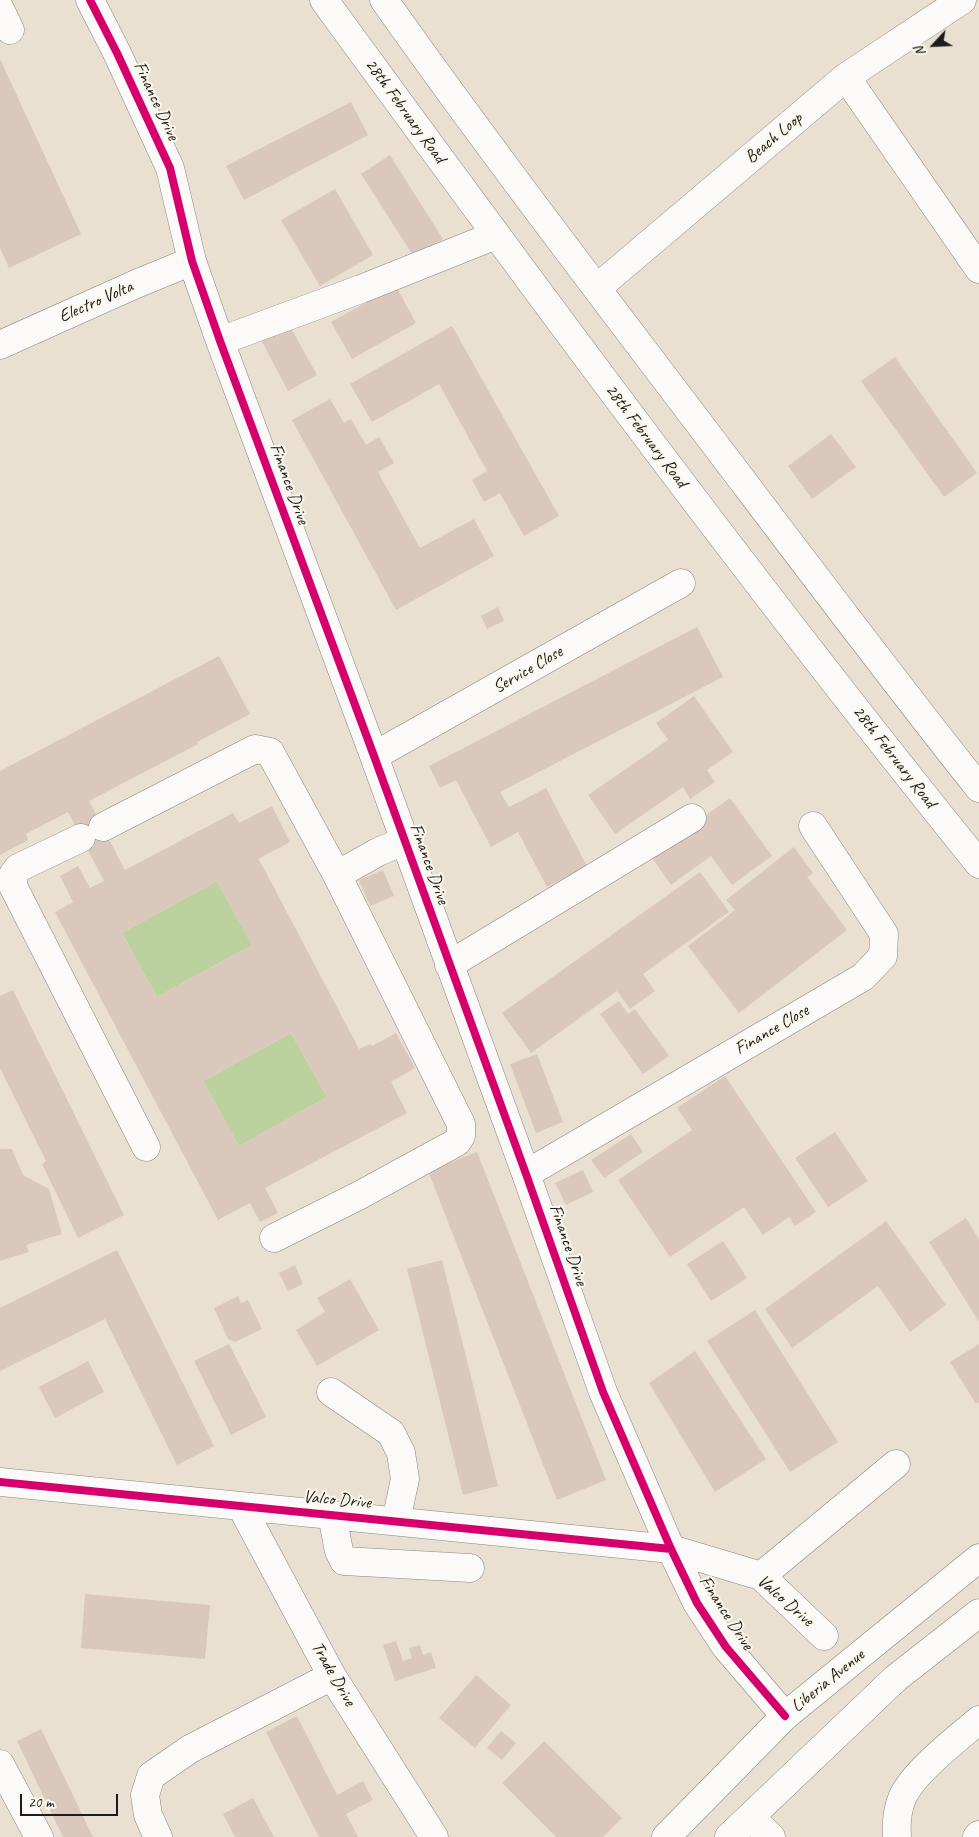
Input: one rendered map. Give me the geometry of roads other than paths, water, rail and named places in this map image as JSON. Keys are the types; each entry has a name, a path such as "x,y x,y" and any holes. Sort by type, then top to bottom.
{"street":[{"name":"Finance Drive","path":"90,0 117,53 170,168 192,261 220,341 374,756 603,1392 671,1549 697,1603 726,1647 785,1716"},
{"name":"28th February Road","path":"324,0 496,236 734,553 979,864"},
{"path":"384,0 432,68 596,288 906,696 979,788"},
{"name":"Beach Loop","path":"596,288 846,77 962,0"},
{"path":"846,77 979,269"},
{"path":"220,341 362,289 496,236"},
{"name":"Electro Volta","path":"0,345 192,261"},
{"name":"Service Close","path":"374,756 681,583"},
{"path":"146,1147 13,886 6,879 18,868 255,749 264,750 270,752 337,875 461,1124 461,1136 457,1142 360,1195 274,1238"},
{"path":"449,965 692,818"},
{"name":"Finance Close","path":"526,1174 863,976 884,956 884,934 813,826"},
{"path":"337,875 378,852 404,841"},
{"path":"332,1392 391,1433 402,1453 405,1478 396,1521"},
{"path":"761,1576 896,1464"},
{"name":"Valco Drive","path":"0,1482 671,1549 761,1576 824,1636"},
{"name":"Trade Drive","path":"241,1506 332,1676 434,1837"},
{"path":"332,1515 339,1551 344,1561 470,1568"},
{"name":"Liberia Avenue","path":"666,1837 785,1716 979,1558"},
{"path":"729,1837 896,1678 979,1613"},
{"path":"158,1837 148,1814 145,1795 151,1776 190,1749 332,1676"},
{"path":"897,1837 896,1821 903,1796 914,1777 979,1720"},
{"path":"0,1764 39,1837"},
{"path":"751,1818 771,1837"}]}
